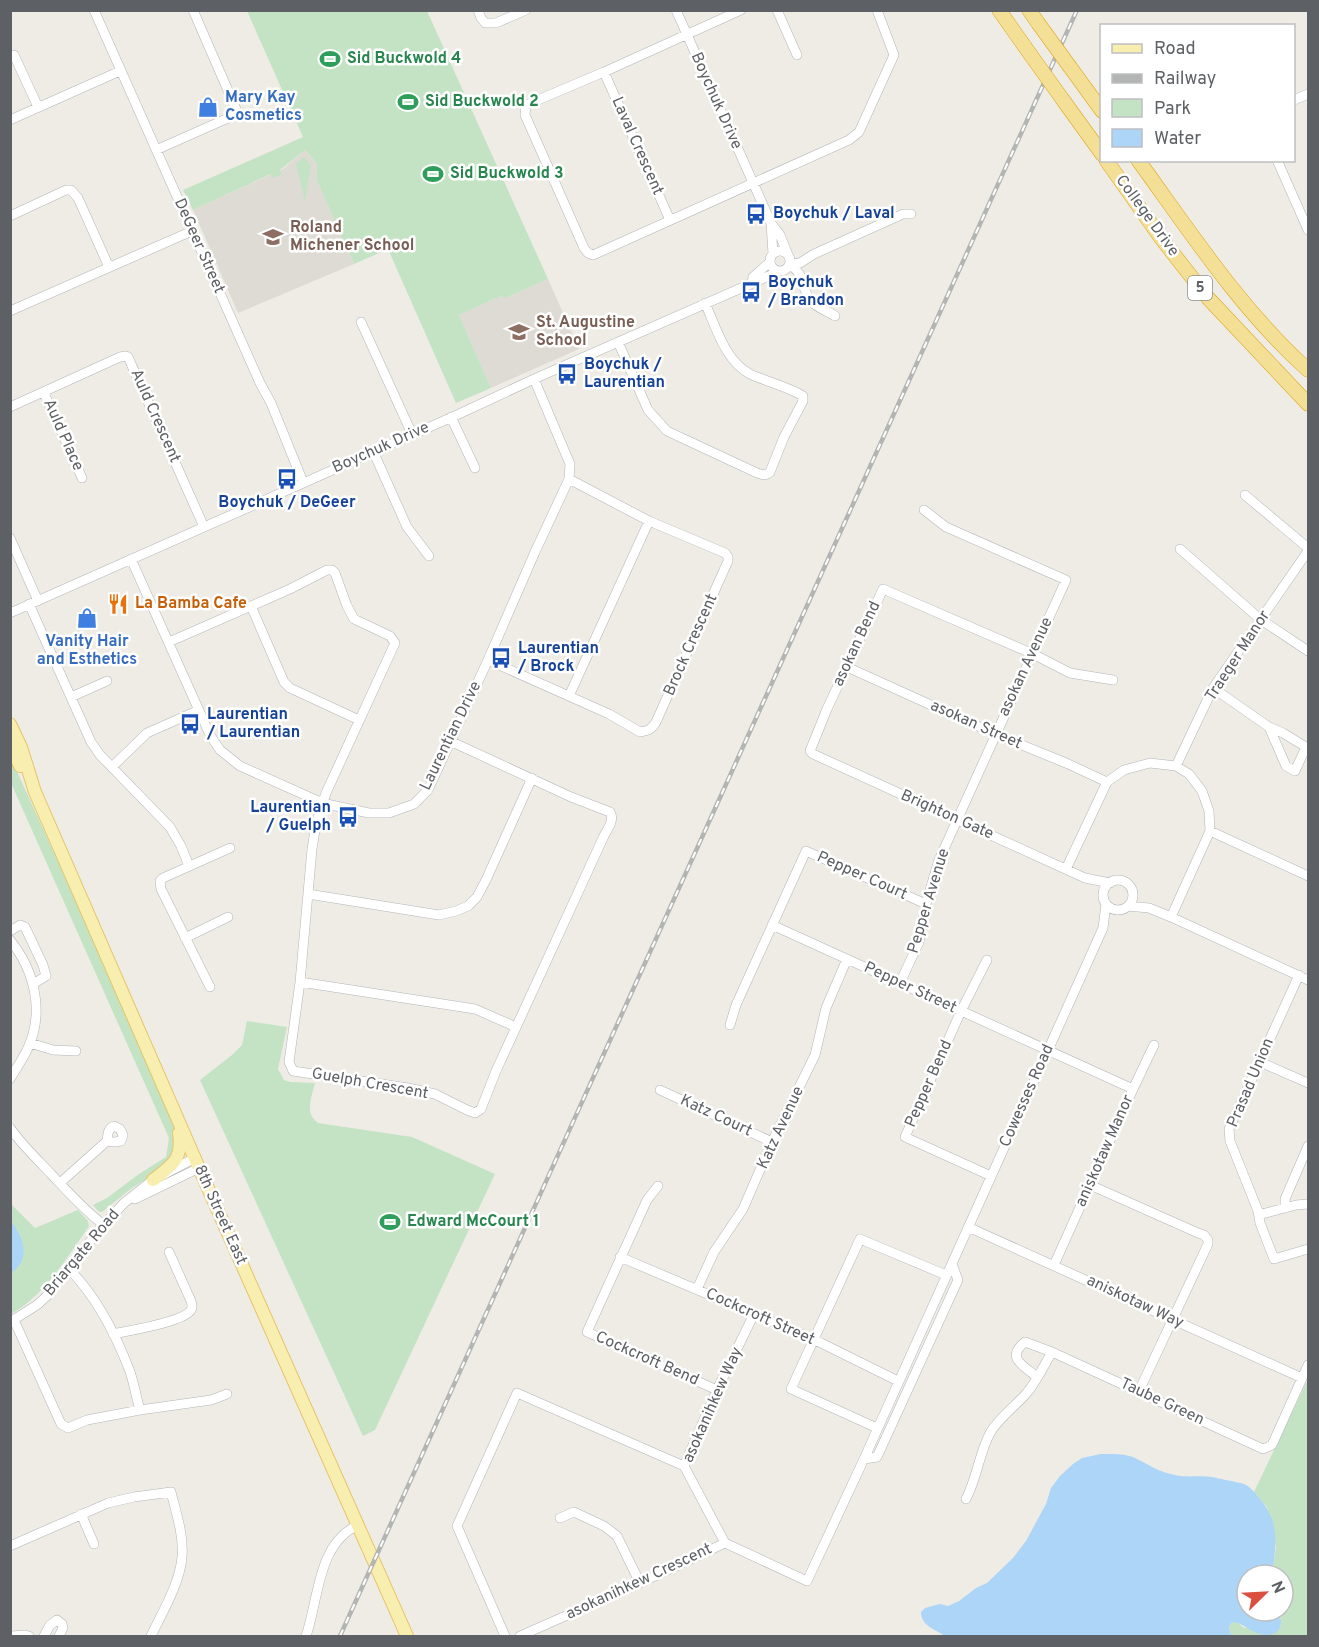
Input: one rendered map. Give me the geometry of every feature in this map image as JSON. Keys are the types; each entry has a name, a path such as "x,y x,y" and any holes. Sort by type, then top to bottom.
{"highway":[{"path":"999,10 1100,153"},
{"path":"1029,10 1100,110"},
{"name":"College Drive","path":"1107,162 1161,238 1208,298 1308,404"},
{"name":"College Drive","path":"1139,162 1223,277 1256,316 1308,370"}],"main road":[{"name":"8th Street East","path":"10,724 21,747 35,792 170,1103 407,1636"},
{"name":"8th Street East","path":"10,745 26,781 35,792"},
{"path":"153,1180 173,1164 180,1150 180,1134 170,1103"}],"street":[{"name":"DeGeer Street","path":"94,10 271,404 303,482"},
{"path":"156,150 235,115 236,109 193,10"},
{"path":"478,10 485,23 496,23 526,10"},
{"name":"Boychuk Drive","path":"10,613 752,283 787,263 780,235 771,224 676,10"},
{"path":"741,10 526,105 525,115 588,253 593,255 753,184 849,140 859,132 894,55 877,10"},
{"path":"777,10 797,55"},
{"path":"14,55 38,107"},
{"path":"10,120 120,71"},
{"name":"Laval Crescent","path":"604,72 670,220"},
{"path":"1278,162 1308,230"},
{"path":"10,216 66,190 71,190 78,198 109,267"},
{"path":"836,316 810,300 800,273 787,263 781,251 771,258 774,269 787,263 800,263 814,254 903,214 911,214"},
{"name":"Boychuk Drive","path":"752,283 753,277 771,258 771,224"},
{"path":"10,311 192,231"},
{"path":"618,342 648,410 667,431 757,474 768,474 803,401 802,396 748,373 737,364 729,355 705,303"},
{"path":"361,322 412,434"},
{"name":"Auld Crescent","path":"10,407 123,356 129,357 204,527"},
{"path":"534,379 570,464 569,479"},
{"name":"Auld Place","path":"44,393 82,478"},
{"path":"452,417 474,468"},
{"path":"373,451 407,527 429,556"},
{"name":"Brock Crescent","path":"488,660 609,714 640,732 654,727 691,646 728,561 728,556 649,521 569,479"},
{"name":"Laurentian Drive","path":"131,560 210,735 220,750 240,766 323,802 369,813 389,813 414,804 428,790 569,479"},
{"name":"Traeger Manor","path":"1176,766 1213,688 1308,550 1245,495"},
{"name":"asokan Avenue","path":"924,510 946,527 1066,580 958,820"},
{"path":"569,696 649,521"},
{"path":"10,538 71,697 91,741 100,756 170,827 189,866"},
{"path":"1180,549 1260,619 1308,651"},
{"name":"Guelph Crescent","path":"251,606 327,570 332,570 346,606 354,619 390,636 395,643 323,802 316,824 290,1068 293,1071 435,1094 475,1113 481,1109 516,1027 613,820 610,812 450,741"},
{"name":"asokan Bend","path":"810,751 883,589 1032,654"},
{"path":"169,642 251,606 284,682 290,688 359,720"},
{"path":"1032,654 1070,673 1113,680"},
{"name":"asokan Street","path":"847,667 1107,782"},
{"path":"71,697 107,681"},
{"path":"1213,688 1269,727 1306,747 1295,771 1286,766 1269,727"},
{"path":"112,767 147,733 199,711"},
{"name":"Brighton Gate","path":"810,751 1085,878 1110,883"},
{"path":"1066,869 1107,782 1124,770 1150,763 1176,766 1189,774 1202,791 1209,812 1210,831 1171,917"},
{"path":"308,894 439,915 468,906 477,897 486,880 532,778"},
{"name":"Pepper Avenue","path":"900,983 919,942 939,860 958,820"},
{"path":"1210,831 1308,876"},
{"path":"210,987 161,889 160,881 230,848"},
{"name":"Pepper Court","path":"772,926 806,851 927,904"},
{"name":"Brighton Gate","path":"1085,878 1104,899"},
{"path":"1123,908 1131,903 1131,888 1124,882 1114,881 1104,890 1104,899 1114,910 1149,908"},
{"path":"1132,893 1149,908 1304,978"},
{"name":"Cowesses Road","path":"1103,928 1104,899"},
{"name":"Cowesses Road","path":"725,1543 807,1581 1103,928 1123,908"},
{"path":"185,938 228,917"},
{"path":"10,931 20,925 25,927 43,964 46,976 33,984"},
{"path":"730,1025 736,1005 772,926"},
{"name":"Pepper Street","path":"772,926 1047,1050"},
{"path":"10,940 24,958 33,984 36,1012 30,1043 10,1079"},
{"name":"Katz Avenue","path":"697,1289 714,1252 743,1209 772,1142 815,1055 826,1008 847,959"},
{"path":"961,1011 987,960"},
{"name":"Prasad Union","path":"1304,978 1260,1062 1229,1129 1230,1141 1274,1259 1308,1249"},
{"path":"300,982 474,1009 516,1027"},
{"name":"Pepper Bend","path":"961,1011 905,1137 991,1176"},
{"path":"30,1043 53,1050 76,1051"},
{"path":"1133,1089 1154,1045"},
{"name":"aniskotaw Manor","path":"1047,1050 1133,1089 1054,1265"},
{"path":"1260,1062 1308,1083"},
{"name":"Katz Court","path":"660,1090 772,1142"},
{"path":"10,1128 60,1183 104,1224"},
{"path":"60,1183 107,1141"},
{"path":"1285,1208 1285,1199 1308,1146"},
{"name":"Briargate Road","path":"12,1321 49,1294 104,1224 124,1203 153,1180 197,1163"},
{"name":"Briargate Road","path":"124,1203 158,1189 197,1163"},
{"path":"1090,1185 1204,1235 1208,1240 1139,1392"},
{"path":"620,1257 647,1200 658,1186"},
{"path":"1258,1211 1262,1214 1308,1204"},
{"name":"aniskotaw Way","path":"968,1227 1302,1378"},
{"path":"877,1428 791,1389 813,1340 860,1239 946,1275"},
{"path":"113,1334 172,1320 191,1310 191,1301 169,1252"},
{"name":"Cockcroft Street","path":"620,1257 813,1340 898,1381"},
{"name":"Cockcroft Bend","path":"620,1257 586,1332 717,1390"},
{"name":"Cowesses Road","path":"864,1459 878,1457 954,1290 958,1280 952,1264"},
{"path":"69,1269 82,1283 113,1334 130,1371 140,1410"},
{"name":"asokanihkew Way","path":"725,1543 684,1466 717,1390 754,1314"},
{"path":"12,1321 61,1424 68,1428 87,1420 211,1400 227,1394"},
{"name":"Taube Green","path":"1037,1377 1016,1358 1016,1354 1025,1342 1052,1352 1263,1449 1272,1445 1302,1378"},
{"path":"966,1499 973,1486 983,1449 991,1432 1000,1419 1032,1386 1052,1352"},
{"path":"1302,1378 1308,1365"},
{"path":"505,1636 457,1526 518,1393 684,1466"},
{"path":"10,1546 108,1503 171,1492 182,1538 182,1558 178,1576 151,1636"},
{"path":"560,1518 574,1512 604,1526 617,1536 640,1583"},
{"path":"81,1514 94,1544"},
{"path":"306,1636 324,1564 335,1542 357,1525"},
{"name":"asokanihkew Crescent","path":"520,1636 725,1543"},
{"path":"44,1636 50,1625 57,1620 63,1628 59,1636"},
{"path":"12,1636 29,1636"}],"shaded area":[{"name":"Roland Michener School","path":"305,150 317,164 317,181 354,264 238,313 193,210 283,169"},
{"name":"St. Augustine School","path":"548,279 579,349 491,388 459,315 501,296 505,298"}],"green space":[{"path":"247,11 427,11 548,279 505,298 501,296 459,315 491,388 456,403 388,249 354,264 317,181 317,164 305,150 280,170 282,174 273,178 271,174 193,210 183,190 303,137"},
{"path":"304,157 311,165 305,201 296,164"},
{"path":"10,756 154,1073 176,1130 179,1147 159,1171 132,1188 102,1212 93,1205 107,1198 166,1157 169,1138 11,783"},
{"path":"247,1021 287,1027 278,1069 284,1080 315,1083 310,1110 318,1123 412,1137 495,1174 375,1430 363,1436 200,1080 242,1045"},
{"path":"10,1203 35,1228 78,1210 88,1221 89,1226 45,1286 11,1314"},
{"path":"1308,1379 1308,1636 1234,1636 1230,1633 1229,1627 1232,1622 1238,1623 1244,1628 1265,1623 1295,1623 1295,1563 1274,1563 1276,1547 1267,1507 1254,1492"}],"water":[{"path":"11,1221 22,1241 23,1255 18,1267 11,1273"},
{"path":"1101,1454 1128,1456 1169,1474 1212,1477 1244,1484 1261,1500 1274,1526 1273,1563 1235,1563 1235,1623 1232,1622 1229,1627 1230,1633 1234,1636 945,1636 923,1621 921,1612 925,1608 940,1604 948,1606 959,1601 987,1583 1013,1558 1026,1541 1046,1504 1051,1488 1060,1476 1082,1458"},
{"path":"1237,1623 1281,1623 1277,1631 1267,1635"}],"railway":[{"path":"340,1636 1077,10"}],"place":[{"name":"Sid Buckwold 4","path":"330,59"},
{"name":"Sid Buckwold 2","path":"408,102"},
{"name":"Mary Kay Cosmetics","path":"208,107"},
{"name":"Sid Buckwold 3","path":"433,174"},
{"name":"Boychuk / Laval","path":"756,214"},
{"name":"Roland Michener School","path":"273,237"},
{"name":"Boychuk / Brandon","path":"751,292"},
{"name":"St. Augustine School","path":"519,332"},
{"name":"Boychuk / Laurentian","path":"567,374"},
{"name":"Boychuk / DeGeer","path":"287,479"},
{"name":"La Bamba Cafe","path":"118,604"},
{"name":"Vanity Hair and Esthetics","path":"87,618"},
{"name":"Laurentian / Brock","path":"501,658"},
{"name":"Laurentian / Laurentian","path":"190,724"},
{"name":"Laurentian / Guelph","path":"348,817"},
{"name":"Edward McCourt 1","path":"390,1222"}]}
